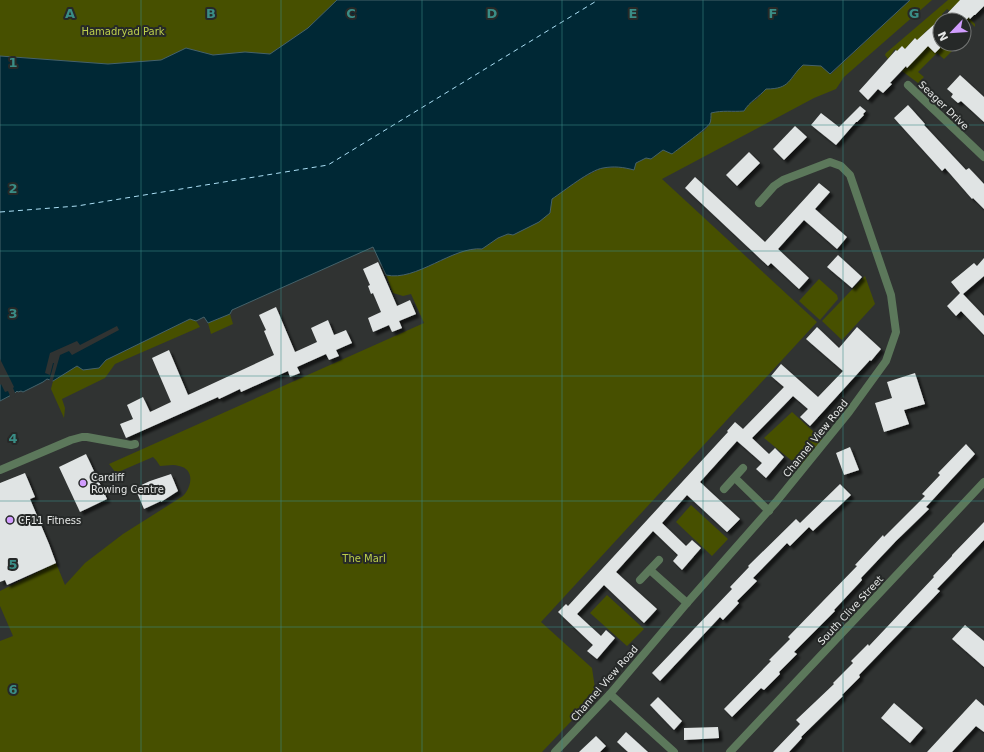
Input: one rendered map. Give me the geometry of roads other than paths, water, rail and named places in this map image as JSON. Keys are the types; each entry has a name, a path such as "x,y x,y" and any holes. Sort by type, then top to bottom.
{"street":[{"name":"Seager Drive","path":"908,85 984,157"},
{"name":"Channel View Road","path":"555,752 610,694 687,603 769,511 849,412 886,361 896,332 891,295 850,175 841,166 830,162 783,180 774,186 759,203"},
{"path":"0,470 71,440 82,437 131,446 135,444"},
{"path":"724,489 743,468"},
{"path":"735,478 769,511"},
{"name":"South Clive Street","path":"730,752 984,482"},
{"path":"640,580 659,560"},
{"path":"650,570 687,603"},
{"path":"610,694 674,752"}],"water":[{"path":"337,0 910,0 830,74 821,66 803,65 785,85 774,89 766,89 744,111 724,111 711,113 708,126 672,154 663,150 651,159 646,158 636,163 634,170 611,167 603,168 591,173 552,199 550,213 539,222 513,235 508,234 498,238 482,249 459,253 422,269 398,276 386,275 373,247 232,310 230,314 208,323 204,317 196,321 190,319 106,360 99,368 83,370 77,366 53,381 47,379 23,392 17,391 0,401 0,56 108,64 161,60 186,48 213,55 245,52 270,54 308,28"}],"place":[{"name":"Cardiff Rowing Centre","path":"83,483"},
{"name":"CF11 Fitness","path":"10,520"}],"park label":[{"name":"Hamadryad Park","path":"123,31"},
{"name":"The Marl","path":"364,558"}]}
